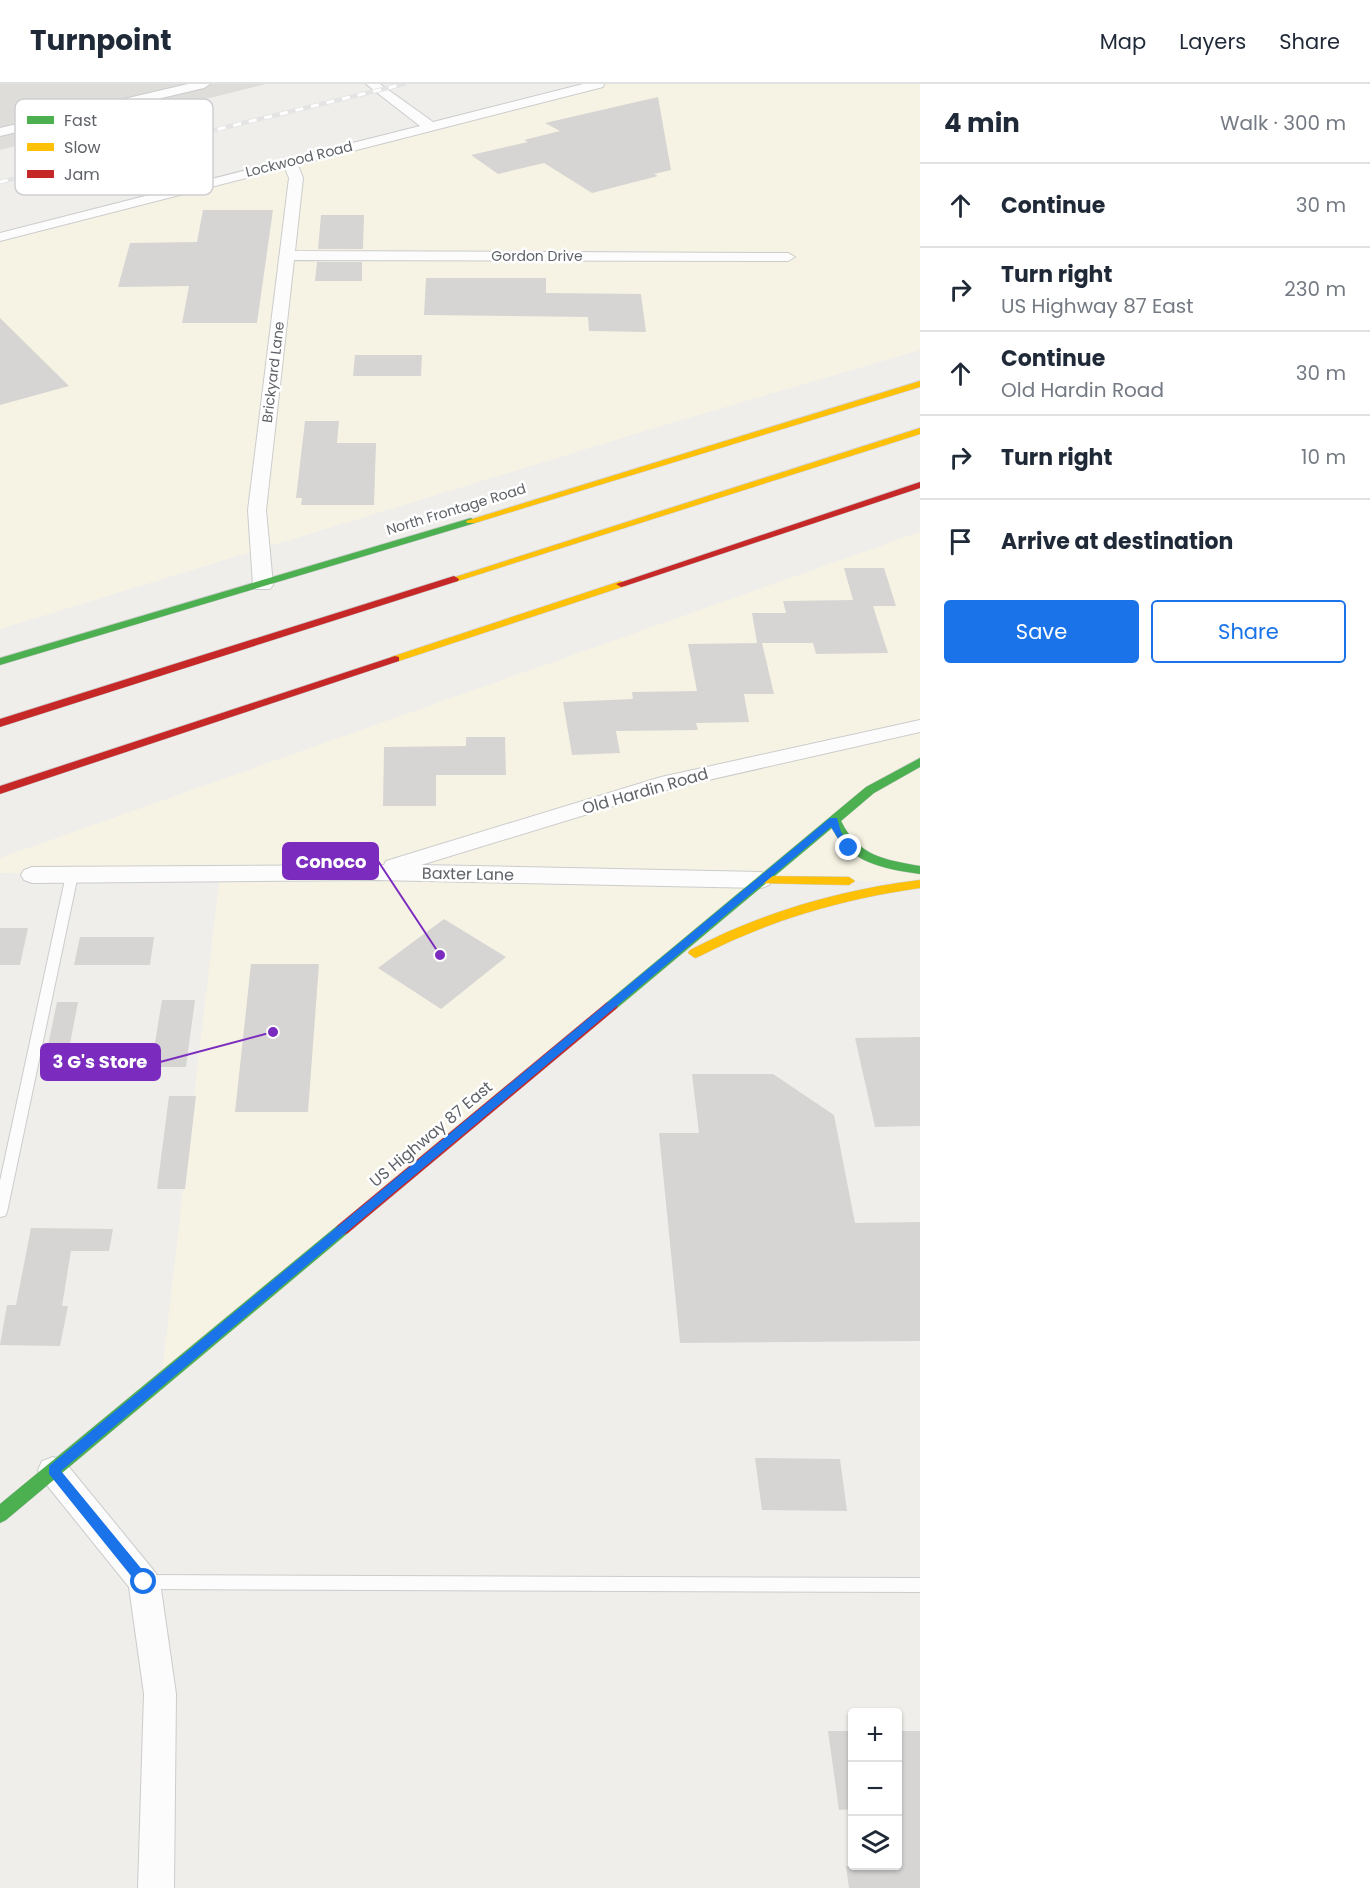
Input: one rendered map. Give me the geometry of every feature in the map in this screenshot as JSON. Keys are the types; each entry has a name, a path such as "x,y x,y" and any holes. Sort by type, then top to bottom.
{"main road":[{"name":"North Frontage Road","path":"0,662 263,585 920,384"},
{"path":"0,723 920,431"},
{"path":"0,790 920,485"},
{"path":"760,880 870,790 920,762"},
{"path":"834,820 842,841 858,854 882,864 920,870"},
{"path":"760,880 920,883"},
{"name":"US Highway 87 East","path":"0,1515 760,880"},
{"path":"626,993 715,941 782,913 841,895 920,883"}],"street":[{"path":"140,99 204,84"},
{"path":"372,84 429,126"},
{"name":"Lockwood Road","path":"213,181 598,84"},
{"path":"0,132 15,128"},
{"name":"Brickyard Lane","path":"263,585 257,510 296,178 289,161"},
{"name":"Lockwood Road","path":"0,237 160,195"},
{"name":"Gordon Drive","path":"286,255 788,257"},
{"name":"Old Hardin Road","path":"375,872 669,782 920,726"},
{"name":"Baxter Lane","path":"32,875 375,872 760,880"},
{"path":"53,1470 144,1582 160,1694 156,1888"}],"lane":[{"path":"0,1212 72,875"},
{"path":"144,1582 920,1585"}],"shaded area":[{"path":"0,84 266,84 206,99 15,99 15,146 0,150"},
{"path":"598,84 920,84 920,350 664,425 0,629 0,235 158,195 213,195 213,181"},
{"path":"920,532 920,882 760,880 161,1381 220,874 0,873 0,858"}],"building":[{"path":"658,97 671,170 654,174 658,176 592,193 544,163 498,174 471,155 528,142 524,140 560,131 545,123"},
{"path":"203,210 273,210 257,323 182,323 189,286 118,287 130,243 197,242"},
{"path":"321,215 364,215 363,249 318,249"},
{"path":"317,262 362,262 362,281 315,281"},
{"path":"426,278 546,278 546,293 641,294 646,332 589,331 588,317 424,315"},
{"path":"0,318 69,386 0,405"},
{"path":"355,355 422,355 421,376 353,376"},
{"path":"305,421 339,421 337,443 376,443 374,505 301,505 302,498 296,498"},
{"path":"844,568 884,568 896,606 873,606 888,653 816,654 813,643 762,643 774,694 744,694 749,722 696,723 698,730 616,731 620,753 572,755 563,702 633,699 632,692 697,691 688,644 757,643 752,613 786,613 783,601 853,600"},
{"path":"466,737 505,737 506,775 436,775 436,806 383,806 384,747 466,746"},
{"path":"444,919 506,957 441,1009 378,968"},
{"path":"0,928 28,928 20,965 0,965"},
{"path":"80,937 154,937 150,965 74,965"},
{"path":"251,964 319,964 308,1112 235,1112"},
{"path":"162,1000 195,1000 186,1067 151,1067"},
{"path":"57,1002 78,1002 65,1070 43,1070"},
{"path":"920,1037 920,1126 875,1127 855,1038"},
{"path":"692,1074 773,1074 834,1115 855,1223 920,1222 920,1341 680,1343 659,1133 699,1133"},
{"path":"169,1096 196,1096 185,1189 157,1189"},
{"path":"31,1228 113,1229 109,1251 71,1251 62,1306 68,1306 60,1346 0,1345 7,1305 16,1305"},
{"path":"755,1458 840,1459 847,1511 762,1510"},
{"path":"828,1731 848,1731 848,1809 839,1810"},
{"path":"902,1731 920,1731 920,1888 849,1888 846,1866 848,1870 902,1870"}],"railway":[{"path":"213,130 404,84"},
{"path":"0,182 15,178"}],"traffic: fast":[{"path":"0,662 471,521"},
{"path":"611,1006 870,790 920,762"},
{"path":"834,820 848,844 868,858 920,870"},
{"path":"0,1515 343,1229"}],"traffic: slow":[{"path":"471,521 920,384"},
{"path":"454,579 920,431"},
{"path":"395,659 621,584"},
{"path":"761,880 849,881"},
{"path":"695,953 749,927 804,907 861,893 920,884"}],"traffic: jam":[{"path":"621,584 920,485"},
{"path":"0,723 454,579"},
{"path":"0,790 395,659"},
{"path":"343,1229 611,1006"}],"place":[{"name":"Conoco","path":"440,955"},
{"name":"3 G's Store","path":"273,1032"}],"route":[{"path":"144,1582 53,1470 834,820 837,832 849,848"}]}
